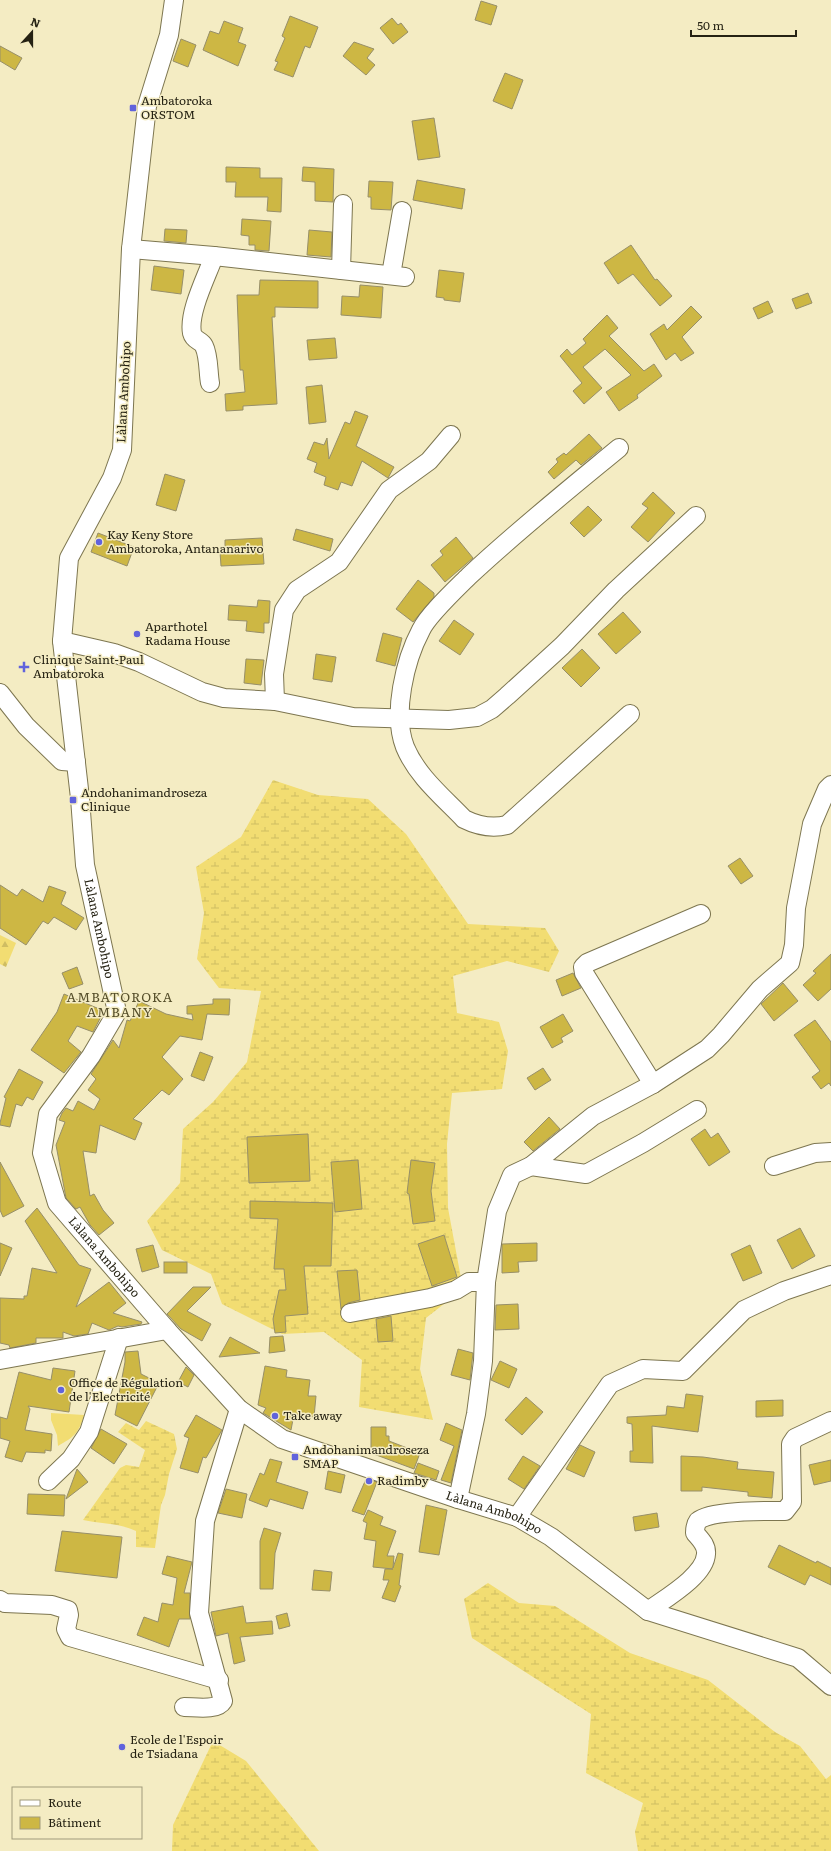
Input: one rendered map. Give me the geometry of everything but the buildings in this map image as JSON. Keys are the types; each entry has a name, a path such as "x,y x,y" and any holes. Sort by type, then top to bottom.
{"street":[{"name":"Làlana Ambohipo","path":"174,0 169,35 148,106 131,249 122,450 112,478 69,558 62,641 80,798 85,865 117,1012 91,1056 48,1114 42,1153 57,1203 167,1330 239,1409 282,1439 458,1499 517,1517 551,1537 648,1611 798,1658 831,1686"},
{"path":"342,270 343,204"},
{"path":"131,249 214,256 398,276 402,211"},
{"path":"210,383 205,349 203,344 195,339 192,331 193,316 214,256"},
{"path":"275,701 274,674 284,610 297,590 339,562 389,490 429,461 451,435"},
{"path":"619,448 501,546 452,592 421,629 406,667 398,719 405,746 420,773 464,819 474,824 496,828 507,825 630,714"},
{"path":"62,641 114,653 139,662 202,692 224,698 275,701 353,717 449,720 477,717 492,709 562,646 616,590 696,516"},
{"path":"0,693 26,726 62,761 76,762"},
{"path":"458,1499 476,1414 483,1361 486,1282 497,1211 512,1175 531,1166 593,1116 652,1084 707,1050 760,989 790,963 794,945 796,908 812,824 827,789 831,785"},
{"path":"652,1084 584,973 583,967 587,963 701,914"},
{"path":"531,1166 586,1174 643,1143 697,1110"},
{"path":"774,1166 815,1153 831,1152"},
{"path":"517,1517 610,1384 644,1369 683,1371 744,1310 784,1291 831,1275"},
{"path":"350,1313 430,1298 456,1290 469,1282 486,1282"},
{"path":"0,1360 167,1330"},
{"path":"48,1481 71,1459 89,1432 119,1338"},
{"path":"184,1706 214,1707 221,1705 224,1701 199,1613 205,1521 239,1409"},
{"path":"648,1611 694,1577 702,1567 706,1554 704,1544 695,1533 695,1526 698,1521 713,1515 785,1511 788,1508 792,1502 791,1444 795,1438 831,1421"},
{"path":"0,1600 5,1603 52,1605 68,1610 69,1615 66,1629 70,1637 219,1680"}],"green space":[{"path":"273,780 318,795 368,799 406,834 468,924 545,928 559,951 549,972 507,961 453,976 457,1013 499,1022 508,1051 502,1089 452,1093 447,1144 448,1208 463,1289 426,1318 420,1369 433,1420 359,1407 362,1360 324,1332 282,1334 222,1304 211,1274 162,1250 147,1221 180,1183 183,1129 213,1102 247,1062 261,991 219,988 197,959 204,913 196,867 241,837"},
{"path":"0,935 16,943 6,967 0,964"},
{"path":"51,1413 84,1415 75,1434 58,1446 57,1435 51,1420"},
{"path":"146,1421 174,1434 177,1449 161,1505 155,1548 136,1547 136,1531 130,1528 83,1520 120,1468 126,1465 139,1467 145,1450 118,1432 126,1423 139,1430"},
{"path":"488,1583 519,1603 555,1606 630,1653 708,1680 775,1732 800,1746 826,1779 831,1775 831,1851 638,1851 635,1832 643,1803 586,1773 591,1714 472,1638 464,1599"},
{"path":"213,1741 246,1761 319,1851 172,1851 173,1825"}],"place":[{"name":"Ambatoroka ORSTOM","path":"133,108"},
{"name":"Kay Keny Store Ambatoroka, Antananarivo","path":"99,542"},
{"name":"Aparthotel Radama House","path":"137,634"},
{"name":"Clinique Saint-Paul Ambatoroka","path":"24,667"},
{"name":"Andohanimandroseza Clinique","path":"73,800"},
{"name":"Office de Régulation de l'Electricité","path":"61,1390"},
{"name":"Take away","path":"275,1416"},
{"name":"Andohanimandroseza SMAP","path":"295,1457"},
{"name":"Radimby","path":"369,1481"},
{"name":"Ecole de l'Espoir de Tsiadana","path":"122,1747"}],"district":[{"name":"AMBATOROKA AMBANY","path":"120,1004"}]}
